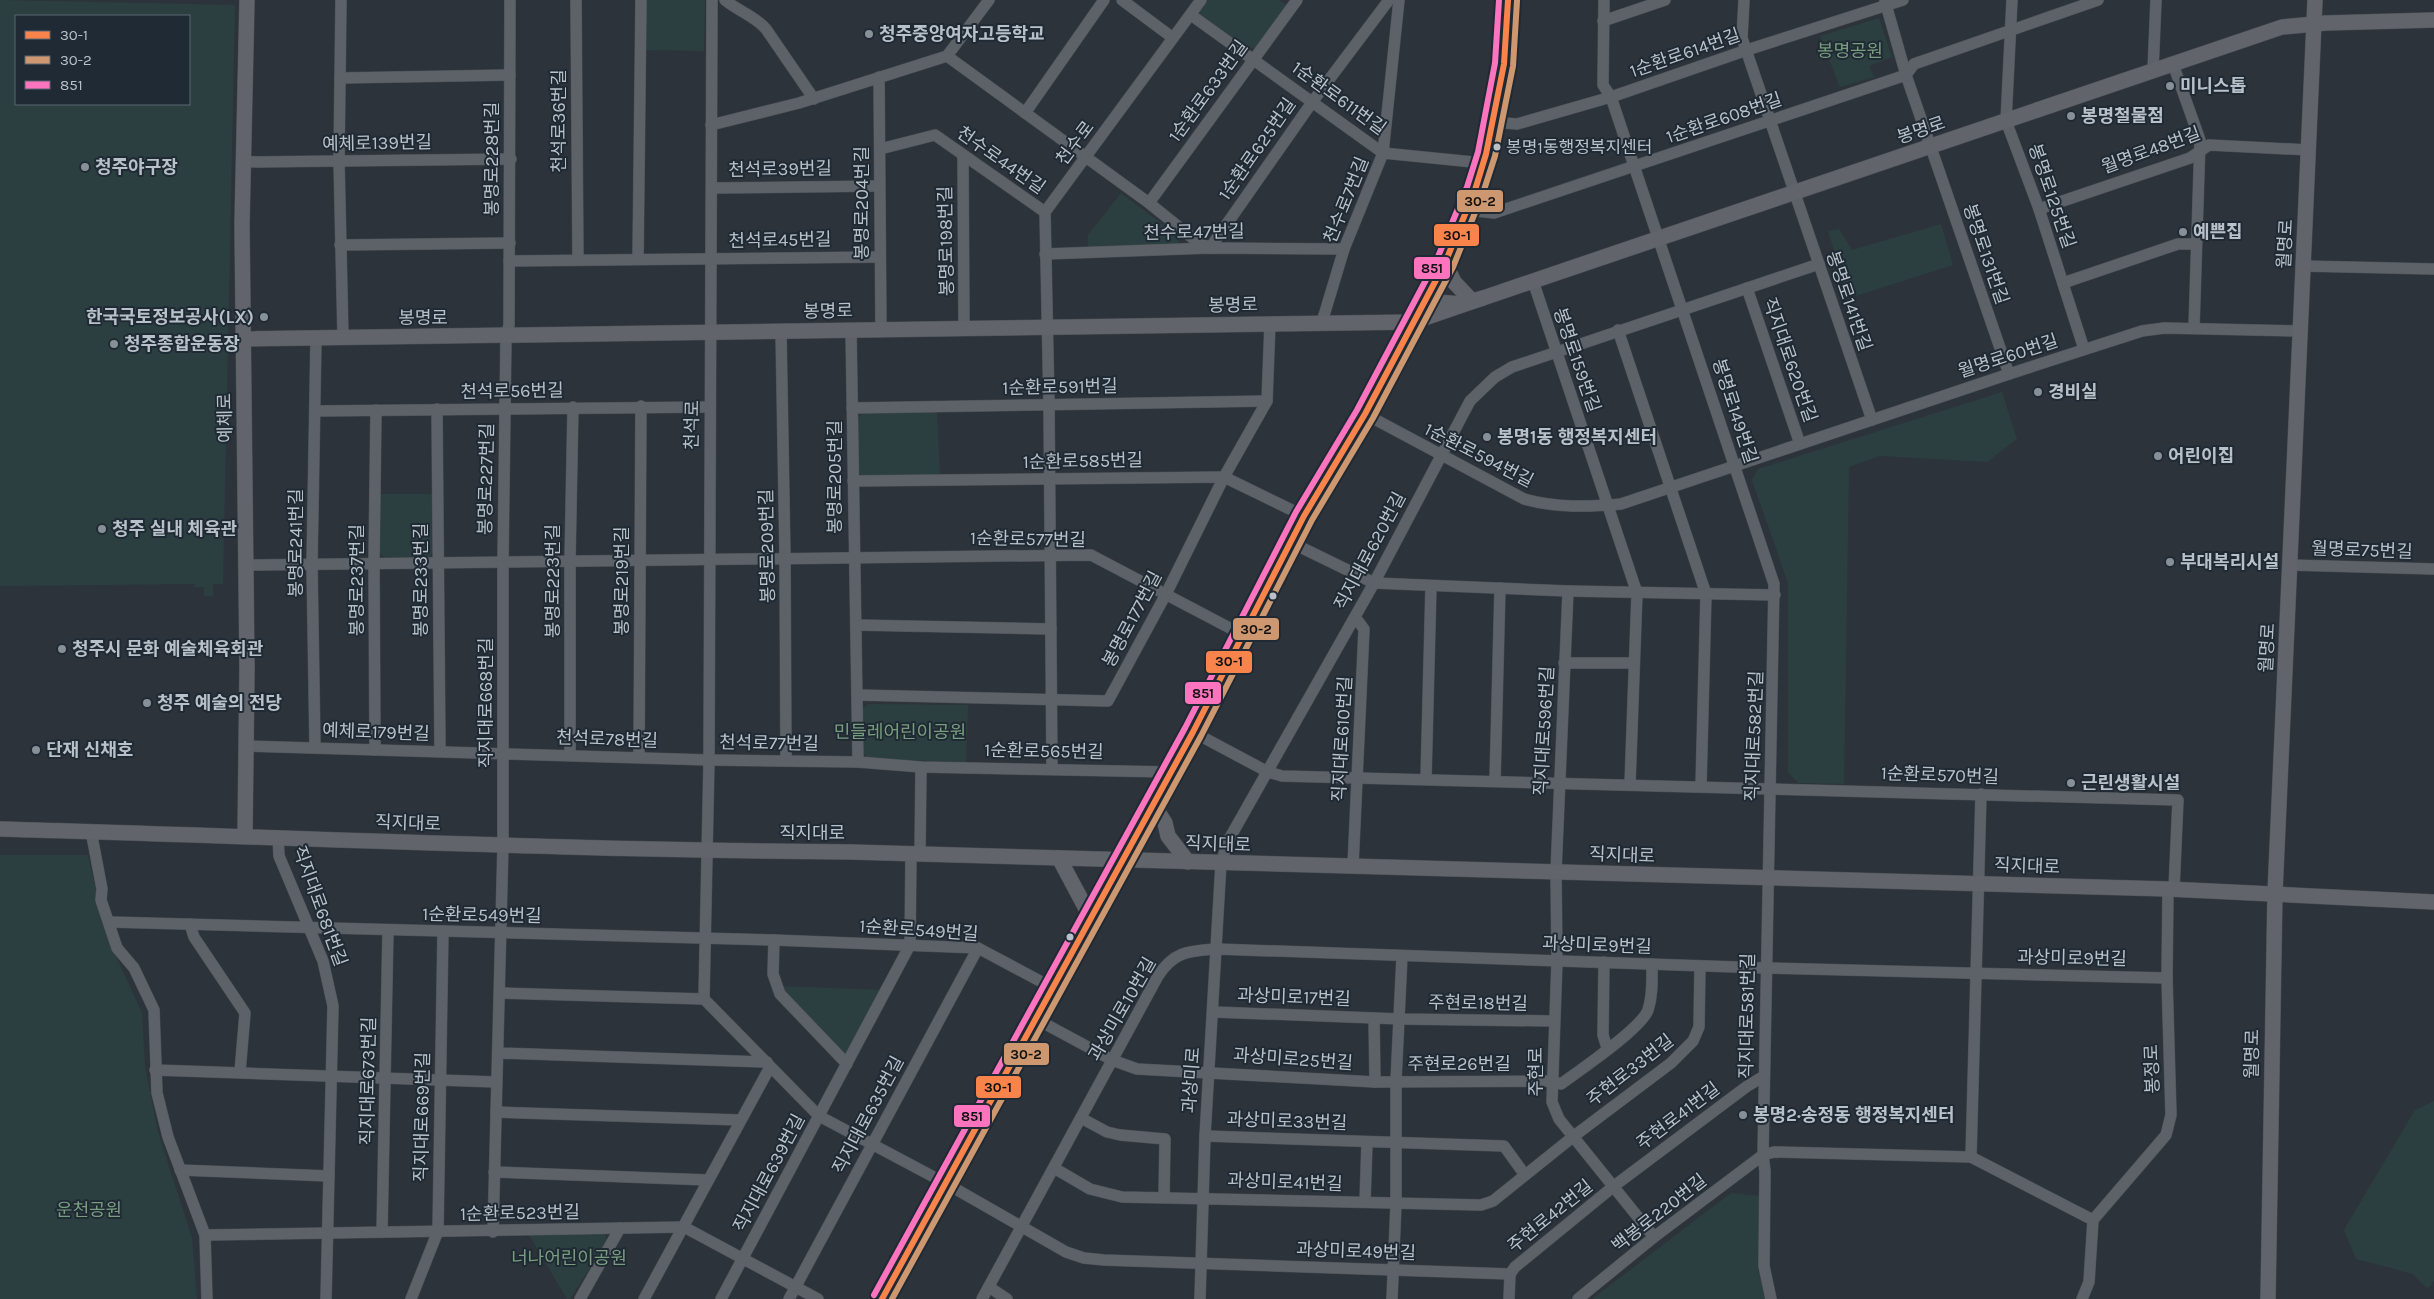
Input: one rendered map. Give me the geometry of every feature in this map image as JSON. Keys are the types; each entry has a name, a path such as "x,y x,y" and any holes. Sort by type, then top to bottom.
{"street":[{"name":"예체로","path":"245,836 247,746 243,162 246,0"},
{"path":"341,0 339,160 343,337"},
{"name":"봉명로228번길","path":"506,336 509,325 511,159 510,0"},
{"name":"천석로36번길","path":"576,0 578,260"},
{"path":"638,259 641,0"},
{"name":"천석로","path":"704,999 709,760 708,559 712,0"},
{"path":"725,0 735,9 759,21 814,99"},
{"path":"711,125 814,99 947,56 989,0"},
{"path":"1025,113 1104,0"},
{"path":"1122,0 1173,38"},
{"name":"천수로","path":"1044,212 1086,159 1201,0"},
{"name":"1순환로633번길","path":"1149,203 1297,0"},
{"name":"1순환로625번길","path":"1210,248 1313,100 1389,0"},
{"name":"천수로7번길","path":"1322,322 1344,248 1383,153 1399,0"},
{"path":"882,1299 947,1184 1152,804 1193,732 1304,516 1364,414 1445,263 1468,210 1483,163 1493,122 1504,64 1508,0"},
{"name":"봉명로149번길","path":"1604,0 1603,84 1611,97 1683,309 1774,584 1775,595"},
{"path":"1603,21 1665,0"},
{"name":"봉명로141번길","path":"1744,0 1742,38 1748,50 1769,121 1872,420"},
{"name":"1순환로614번길","path":"1493,122 1518,124 1611,97 1885,3 1904,0"},
{"path":"2006,121 2012,0"},
{"name":"1순환로608번길","path":"1468,210 1494,213 1906,75 1914,64 2098,0"},
{"path":"2153,71 2156,0"},
{"name":"월명로","path":"2268,1299 2269,1129 2275,893 2315,0"},
{"name":"봉명로131번길","path":"1885,3 1930,147 2009,374"},
{"name":"1순환로611번길","path":"1191,14 1313,100 1383,153 1483,163"},
{"name":"봉명로","path":"243,339 964,327 1047,328 1413,322 2282,27 2434,20"},
{"path":"947,56 1149,203 1195,240 1210,248"},
{"path":"2173,64 2200,140 2194,328"},
{"path":"340,78 510,75"},
{"name":"봉명로204번길","path":"880,77 879,257 881,329"},
{"name":"봉명로125번길","path":"2006,121 2039,208 2084,349"},
{"name":"천수로44번길","path":"880,149 935,134 1044,212"},
{"name":"월명로48번길","path":"2039,208 2199,153 2209,146 2308,150"},
{"name":"봉명로198번길","path":"963,155 964,327"},
{"name":"예체로139번길","path":"243,162 511,159"},
{"name":"천석로39번길","path":"712,188 879,186"},
{"path":"1044,212 1049,404 1052,769"},
{"name":"봉명로228번길","path":"340,245 510,242"},
{"path":"2063,283 2178,244 2196,244"},
{"name":"천수로47번길","path":"1045,254 1210,248 1344,248"},
{"name":"천석로45번길","path":"509,261 879,257"},
{"path":"1445,263 1454,282 1478,300"},
{"name":"직지대로620번길","path":"1220,863 1228,841 1374,583 1470,401 1482,387 1512,367 1555,351 1818,264"},
{"path":"2303,266 2434,269"},
{"name":"봉명로159번길","path":"1533,282 1637,592"},
{"name":"직지대로620번길","path":"1747,288 1800,444"},
{"name":"봉명로","path":"1425,301 1462,304 1478,300"},
{"name":"봉명로177번길","path":"857,695 1108,701 1166,594 1224,477 1267,402 1270,323"},
{"name":"월명로60번길","path":"1734,466 2142,331 2164,328 2194,328 2300,331"},
{"name":"봉명로205번길","path":"851,329 853,557 858,762"},
{"path":"1618,330 1672,487 1706,594 1701,786"},
{"name":"봉명로209번길","path":"781,331 786,760"},
{"name":"봉명로227번길","path":"502,561 506,336"},
{"name":"봉명로241번길","path":"315,748 312,564 316,338"},
{"name":"1순환로591번길","path":"852,408 1267,402"},
{"name":"천석로56번길","path":"315,411 641,406 710,407"},
{"name":"봉명로219번길","path":"640,756 639,560 641,406"},
{"name":"봉명로223번길","path":"570,755 570,561 573,407"},
{"name":"봉명로233번길","path":"437,409 440,751"},
{"name":"봉명로237번길","path":"375,750 374,564 376,410"},
{"name":"1순환로594번길","path":"1364,414 1524,499 1542,504 1585,508 1621,504 1734,466"},
{"name":"1순환로585번길","path":"853,481 1224,477 1304,516"},
{"path":"1290,542 1374,583 1568,591 1775,595"},
{"name":"1순환로577번길","path":"246,565 1091,555 1243,635"},
{"name":"직지대로668번길","path":"493,1232 500,993 504,753 502,561"},
{"name":"월명로75번길","path":"2290,565 2434,569"},
{"path":"1426,779 1431,586"},
{"path":"1495,781 1500,588"},
{"name":"직지대로596번길","path":"1556,872 1568,591"},
{"path":"1630,784 1637,592"},
{"name":"직지대로582번길","path":"1767,878 1775,595"},
{"name":"직지대로610번길","path":"1353,866 1359,778 1364,629 1355,617"},
{"path":"856,625 1051,628"},
{"path":"1564,663 1634,663"},
{"name":"1순환로570번길","path":"1193,732 1268,772 1282,776 2178,800"},
{"name":"예체로179번길","path":"247,746 504,753"},
{"name":"천석로78번길","path":"504,753 640,756 709,760"},
{"name":"천석로77번길","path":"709,760 858,762"},
{"name":"1순환로565번길","path":"858,762 921,767 1170,772"},
{"name":"직지대로639번길","path":"722,1299 910,945 921,767"},
{"path":"1971,1157 1981,794"},
{"name":"봉정로","path":"2093,1220 2166,1135 2171,1115 2167,978 2178,800"},
{"path":"1152,804 1165,823 1168,836 1188,862"},
{"name":"직지대로","path":"0,829 278,836 707,851 915,854 2171,889 2434,902"},
{"path":"91,831 102,889 101,900 110,922 117,948 134,968 154,1010 157,1094 168,1137 205,1235 207,1299"},
{"name":"직지대로681번길","path":"278,836 279,856 323,961 333,1006 326,1233 326,1299"},
{"path":"1059,858 1091,918"},
{"name":"과상미로","path":"1200,1299 1205,1136 1208,1071 1214,1012 1220,863"},
{"name":"주현로","path":"1556,872 1557,961 1552,1102 1559,1119 1654,1237"},
{"name":"직지대로581번길","path":"1767,878 1762,1155 1765,1171 1764,1266 1771,1299"},
{"name":"1순환로549번길","path":"110,922 774,940 978,948 1053,988"},
{"path":"190,924 194,937 245,1013 240,1072"},
{"name":"직지대로673번길","path":"382,1232 388,930"},
{"name":"직지대로669번길","path":"412,1299 438,1231 439,1081 443,932"},
{"path":"774,940 774,984 780,994 847,1064"},
{"name":"직지대로635번길","path":"789,1299 978,948"},
{"name":"과상미로9번길","path":"1216,949 1765,968 2167,978"},
{"name":"과상미로10번길","path":"982,1299 1165,965 1177,955 1193,951 1216,949"},
{"path":"1392,1299 1396,1204 1396,1081 1401,1019 1402,956"},
{"path":"1604,962 1604,1035 1608,1048 1638,1025 1648,1012 1651,995 1652,964"},
{"name":"주현로33번길","path":"1525,1175 1671,1063 1693,1042 1699,1027 1700,966"},
{"path":"500,993 704,999"},
{"name":"과상미로49번길","path":"704,999 819,1116 947,1184 1066,1252 1084,1258 1510,1274"},
{"name":"과상미로17번길","path":"1214,1012 1401,1019"},
{"name":"과상미로25번길","path":"1036,1018 1112,1060 1137,1069 1208,1071 1375,1082 1396,1081"},
{"path":"1374,1018 1375,1082"},
{"name":"주현로18번길","path":"1401,1019 1554,1022"},
{"name":"주현로26번길","path":"1396,1081 1552,1081 1561,1084 1608,1048"},
{"path":"498,1053 768,1064 684,1227 644,1299"},
{"path":"155,1070 496,1082"},
{"name":"주현로41번길","path":"1614,1186 1746,1087 1764,1076"},
{"path":"496,1112 740,1120"},
{"path":"1054,1168 1090,1189 1106,1194 1164,1197 1165,1139 1120,1136 1107,1132 1081,1118"},
{"name":"과상미로33번길","path":"1205,1136 1396,1144 1504,1146 1525,1175"},
{"path":"1366,1202 1367,1142"},
{"path":"1762,1155 1774,1152 1971,1157 2093,1220 2089,1282 2082,1299"},
{"name":"백봉로220번길","path":"1578,1299 1654,1237 1762,1155"},
{"path":"180,1170 329,1176"},
{"path":"494,1172 708,1180"},
{"name":"과상미로41번길","path":"1164,1197 1396,1204 1481,1204 1492,1201 1525,1175"},
{"name":"주현로42번길","path":"1510,1274 1515,1267 1614,1186"},
{"name":"1순환로523번길","path":"205,1235 438,1231 493,1232 684,1227 818,1299"},
{"path":"580,1299 620,1228"},
{"path":"1509,1299 1510,1274"},
{"path":"989,1288 1007,1299"}],"green space":[{"name":"청주종합운동장","path":"0,0 235,5 223,584 213,584 213,596 204,596 204,587 195,587 195,584 0,586"},
{"path":"646,0 705,0 704,51 643,50"},
{"path":"1208,0 1279,0 1288,6 1256,47 1248,49 1200,16 1199,12"},
{"name":"봉명공원","path":"1879,18 1892,57 1869,66 1874,77 1840,87 1820,36"},
{"path":"1121,193 1178,236 1178,244 1088,248 1088,235"},
{"path":"1941,224 1953,265 1849,298 1828,231 1839,229 1852,250"},
{"path":"2002,392 2017,439 1987,462 1879,456 1849,467 1844,784 1798,783 1788,772 1788,583 1752,480 1758,469"},
{"path":"864,412 937,412 940,476 865,477 857,472 855,420"},
{"path":"380,494 434,494 434,551 429,557 384,557 379,552"},
{"name":"민들레어린이공원","path":"869,704 968,705 966,762 870,759 861,752 862,709"},
{"name":"운천공원","path":"0,855 88,855 100,908 114,952 142,1013 145,1067 158,1132 192,1238 197,1299 0,1299"},
{"path":"780,986 883,990 844,1057"},
{"path":"2434,1101 2434,1281 2428,1289 2413,1274 2356,1259 2344,1230 2415,1110"},
{"path":"1731,1193 1760,1196 1758,1269 1766,1299 1592,1299"},
{"name":"너나어린이공원","path":"604,1233 607,1241 570,1299 567,1299 529,1235"}],"transit line":[{"name":"851","path":"874,1295 1185,728 1296,512 1357,410 1437,259 1467,187 1478,152 1495,63 1499,0"},
{"name":"30-1","path":"882,1299 1193,732 1304,516 1365,414 1445,263 1475,190 1486,154 1504,64 1508,0"},
{"name":"30-2","path":"892,1299 1201,736 1312,520 1373,418 1453,267 1483,193 1495,156 1513,66 1517,1"}],"place":[{"name":"청주중앙여자고등학교","path":"869,34"},
{"name":"미니스톱","path":"2170,86"},
{"name":"봉명철물점","path":"2071,116"},
{"name":"봉명1동행정복지센터","path":"1497,147"},
{"name":"청주야구장","path":"85,167"},
{"name":"예쁜집","path":"2183,232"},
{"name":"한국국토정보공사(LX)","path":"264,317"},
{"name":"청주종합운동장","path":"114,344"},
{"name":"경비실","path":"2038,392"},
{"name":"봉명1동 행정복지센터","path":"1487,437"},
{"name":"어린이집","path":"2158,456"},
{"name":"청주 실내 체육관","path":"102,529"},
{"name":"부대복리시설","path":"2170,562"},
{"name":"청주시 문화 예술체육회관","path":"62,649"},
{"name":"청주 예술의 전당","path":"147,703"},
{"name":"단재 신채호","path":"36,750"},
{"name":"근린생활시설","path":"2071,783"},
{"name":"봉명2·송정동 행정복지센터","path":"1743,1115"}]}
